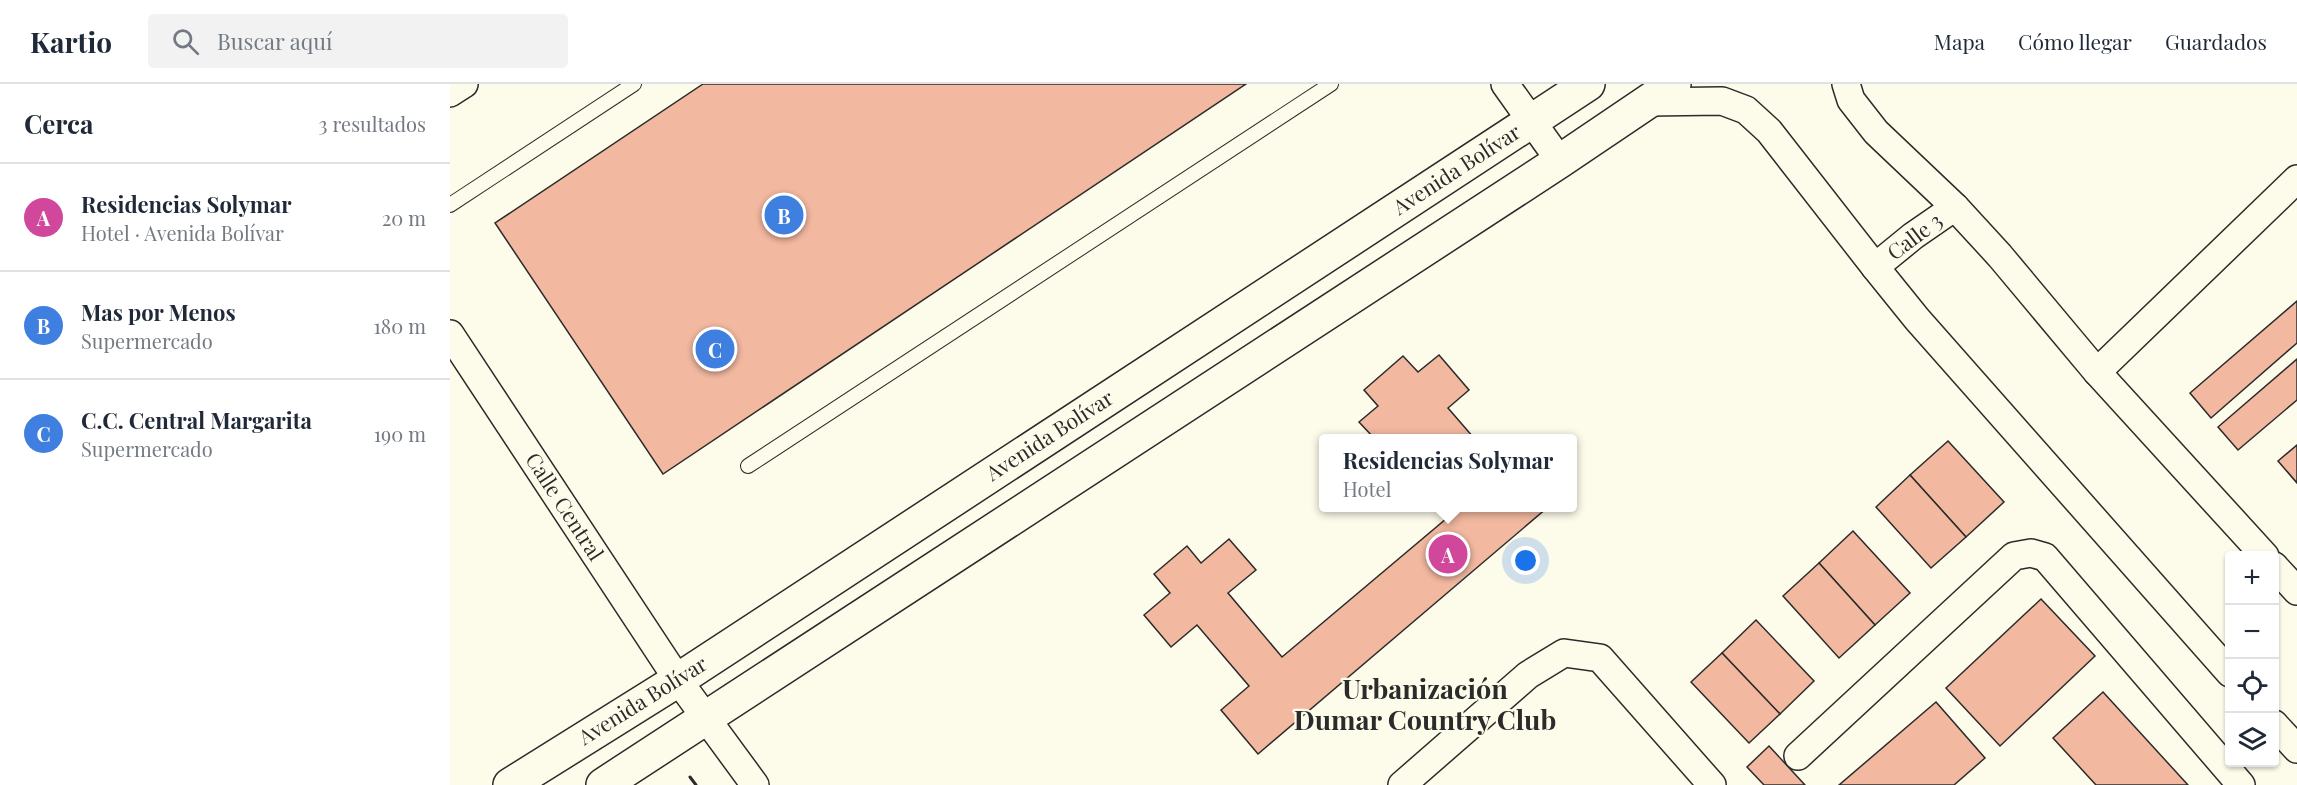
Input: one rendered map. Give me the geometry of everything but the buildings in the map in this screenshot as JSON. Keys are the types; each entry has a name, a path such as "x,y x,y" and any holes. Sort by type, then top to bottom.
{"street":[{"path":"450,93 464,84"},
{"path":"1505,84 1560,161"},
{"name":"Avenida Bolívar","path":"510,785 678,680 1588,84"},
{"path":"1846,84 1851,100 1876,132 1955,207"},
{"path":"603,785 1560,161 1660,93 1722,101 1746,110 1769,131 1875,267"},
{"path":"2097,372 2297,179"},
{"name":"Calle 3","path":"2225,668 1917,319 1875,267 1955,207 2000,256 2097,372 2261,551"},
{"name":"Calle Central","path":"450,334 678,680 755,785"},
{"path":"1798,756 2014,556 2031,553 2045,557 2241,785"},
{"path":"2279,571 2297,591"},
{"path":"1402,785 1528,675 1564,653 1600,658 1712,785"},
{"path":"2279,729 2297,749"}],"lane":[{"path":"450,205 634,84"},
{"path":"748,466 1331,84"}],"wall":[{"path":"690,777 696,785"}],"place":[{"name":"Mas por Menos","path":"784,215"},
{"name":"C.C. Central Margarita","path":"715,349"},
{"name":"Residencias Solymar","path":"1448,554"}],"district":[{"name":"Urbanización Dumar Country Club","path":"1425,706"}]}
